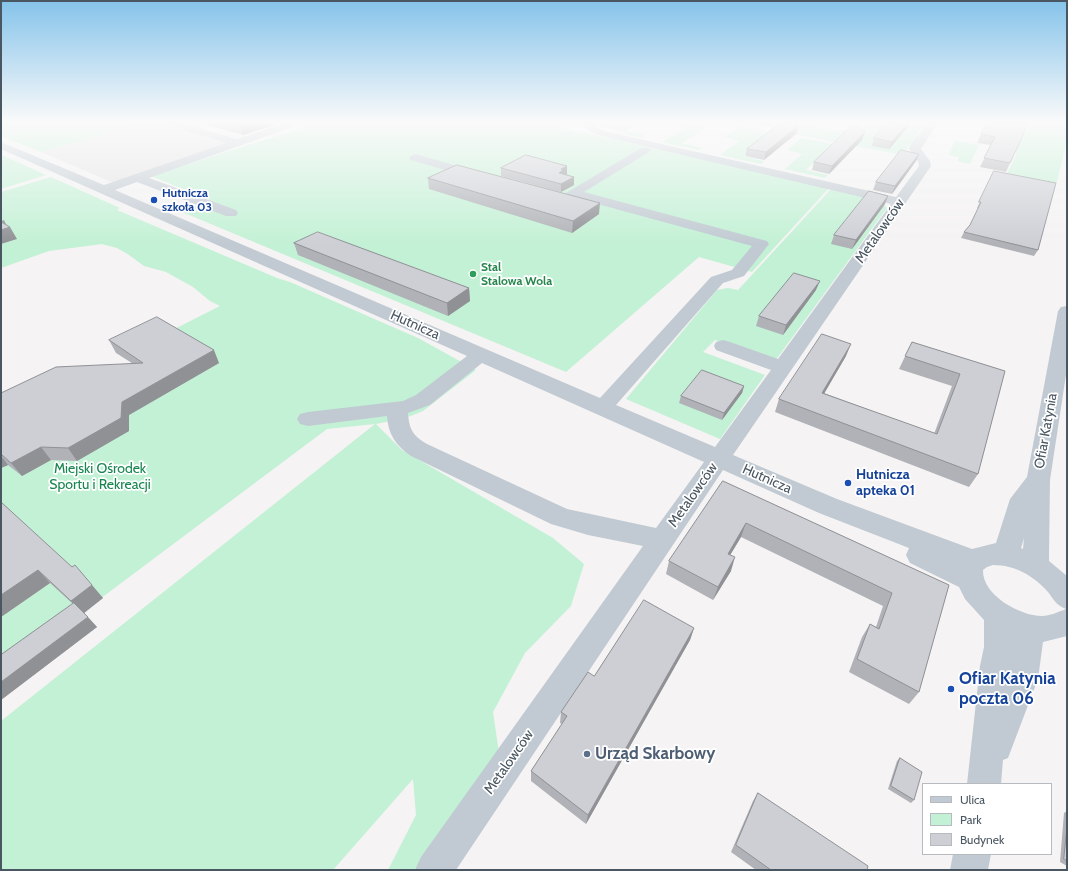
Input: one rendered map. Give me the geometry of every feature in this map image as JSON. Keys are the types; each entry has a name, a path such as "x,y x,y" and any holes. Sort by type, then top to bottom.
{"street":[{"name":"Hutnicza","path":"41,163 828,506 903,548 972,571"},
{"path":"103,190 181,163"},
{"path":"431,163 489,179"},
{"path":"602,408 717,280 738,273 762,244 568,196 623,163"},
{"path":"727,163 900,202"},
{"name":"Metalowców","path":"434,870 719,458 759,403 782,367 925,166 924,163"},
{"path":"138,178 231,213"},
{"name":"Ofiar Katynia","path":"1036,566 1036,539 1039,507 1038,480 1067,311"},
{"path":"723,346 782,367"},
{"path":"308,419 397,409 423,400 480,355"},
{"path":"397,409 397,424 400,433 407,443 419,450 560,517 588,525 662,540"},
{"name":"Ofiar Katynia","path":"1006,555 1022,499 1038,480"},
{"path":"1067,598 1061,587 1050,576 1036,566 1022,559 1006,555 987,555 972,571 980,597 998,613 1014,622 1030,628 1047,630 1059,627 1067,621"},
{"path":"986,776 995,666 999,647 998,613"},
{"path":"986,776 1022,679 1030,628"},
{"path":"969,870 972,855"}],"shaded area":[{"path":"66,163 176,163 116,184"}],"green space":[{"path":"1,163 19,163 46,175 1,189"},
{"path":"193,163 717,163 829,188 752,272 699,257 566,372 182,212 210,200 151,176"},
{"path":"792,163 814,163 806,170 828,175 825,178 785,169"},
{"path":"1012,163 1062,163 1057,182 1053,187 1005,178"},
{"name":"Miejski Ośrodek Sportu i Rekreacji","path":"51,177 120,208 117,210 277,278 290,282 418,338 476,370 423,411 408,417 376,424 402,450 553,538 584,564 571,606 525,653 493,712 502,773 434,870 388,870 416,815 413,779 333,870 1,870 1,721 375,424 327,429 1,673 1,419 136,366 121,356 220,306 210,301 193,287 166,272 144,266 117,248 102,244 49,251 1,268 1,192"},
{"path":"831,189 880,200 887,208 775,361 715,340 703,352 765,375 720,439 626,399 717,290 728,288 738,290"}],"building":[{"path":"511,163 555,163 567,166 561,169 563,170 559,173 574,177 561,184 501,168"},
{"path":"817,163 835,163 832,166"},
{"path":"891,163 913,163 895,186 876,182"},
{"path":"457,165 600,203 573,221 428,178"},
{"path":"994,171 1056,183 1038,250 964,232 970,225"},
{"path":"869,191 888,196 856,240 834,235"},
{"path":"1,222 10,227 1,230"},
{"path":"318,232 469,288 447,303 294,243"},
{"path":"794,273 820,281 786,325 759,316"},
{"path":"157,317 214,350 122,402 121,418 68,448 41,447 11,463 1,454 1,393 56,367 143,363 109,340"},
{"path":"822,334 851,344 822,393 937,434 960,374 905,356 912,342 1005,371 978,474 779,399"},
{"path":"702,370 744,386 724,413 681,396"},
{"path":"723,481 949,585 919,692 857,659 870,624 879,629 892,593 746,523 728,554 735,557 718,587 669,561"},
{"path":"1,502 72,567 75,565 92,585 71,601 38,570 1,595"},
{"name":"Urząd Skarbowy","path":"644,600 694,628 588,815 531,771 567,716 561,712 588,672 594,676"},
{"path":"74,603 88,617 1,682 1,655"},
{"path":"900,758 922,772 914,800 891,786"},
{"path":"758,793 868,866 867,870 771,870 736,845"},
{"path":"1067,828 1067,861 1064,859"}],"place":[{"name":"Hutnicza szkoła 03","path":"154,200"},
{"name":"Stal Stalowa Wola","path":"473,274"},
{"name":"Hutnicza apteka 01","path":"848,483"},
{"name":"Ofiar Katynia poczta 06","path":"951,689"},
{"name":"Urząd Skarbowy","path":"587,754"}]}
